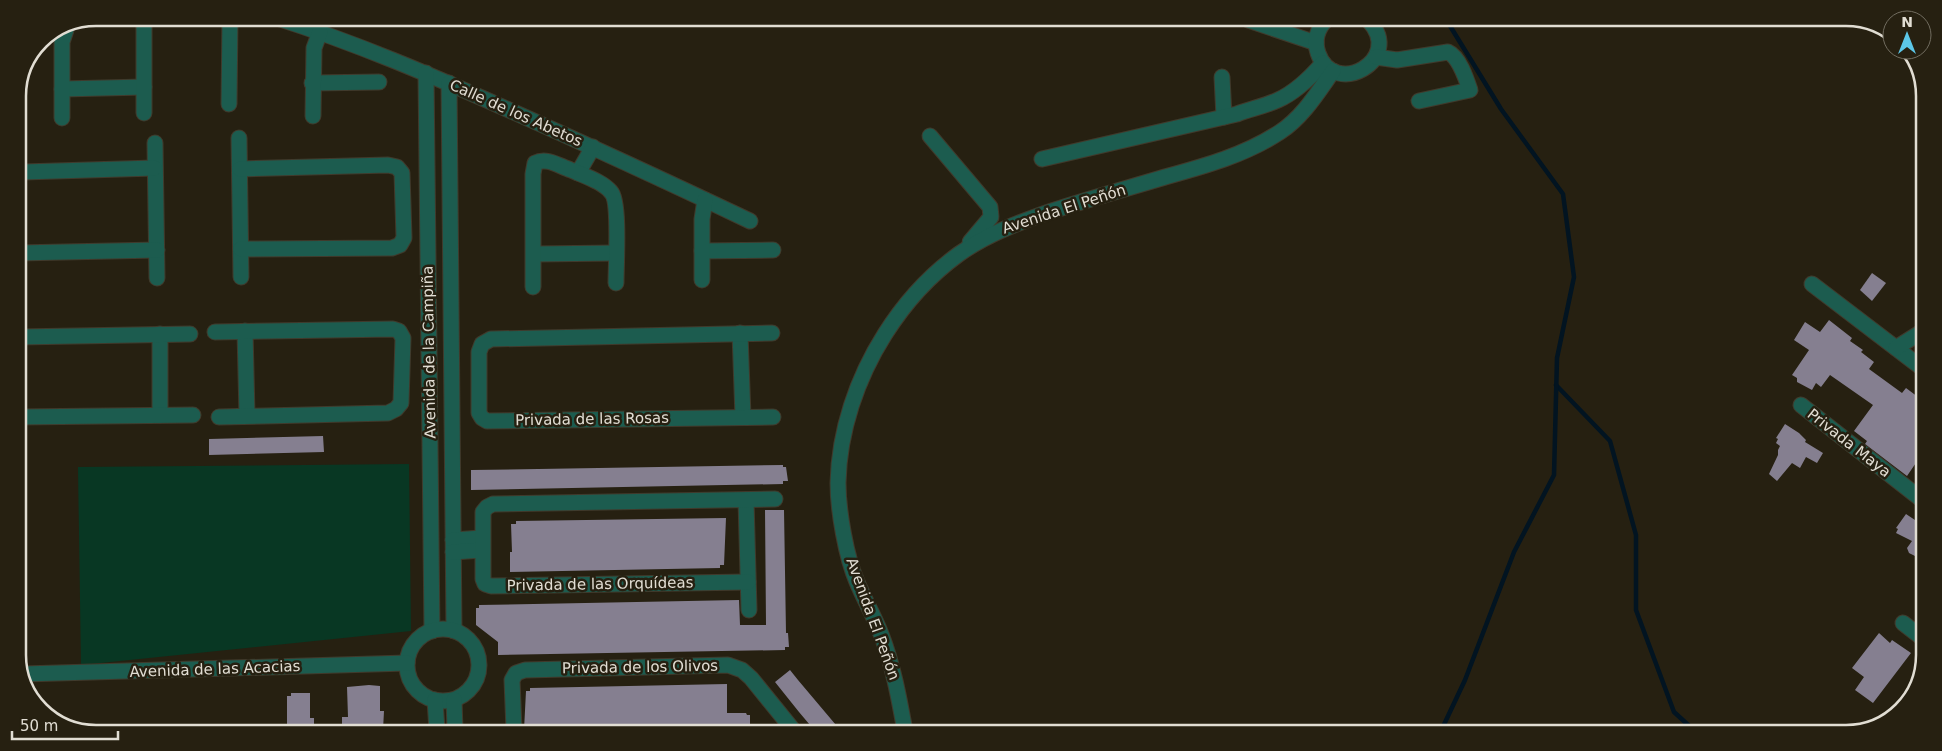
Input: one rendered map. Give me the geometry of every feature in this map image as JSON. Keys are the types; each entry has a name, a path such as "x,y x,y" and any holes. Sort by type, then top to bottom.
{"street":[{"path":"144,26 144,113"},
{"path":"229,104 230,26"},
{"name":"Calle de los Abetos","path":"302,26 449,83 593,147 750,221"},
{"path":"1260,26 1323,58 1343,74 1357,72 1370,64 1376,56 1378,38 1374,26"},
{"path":"1321,26 1317,34 1323,58"},
{"path":"313,116 314,48 320,32"},
{"path":"62,118 62,42 65,34"},
{"path":"1376,56 1398,60 1448,52 1453,55 1466,77 1470,90 1419,101"},
{"path":"1042,159 1224,117 1253,108 1283,89 1323,58"},
{"name":"Avenida El Peñón","path":"904,725 896,683 881,633 855,579 843,530 838,484 842,443 852,402 870,356 897,315 929,280 959,254 1004,228 1088,199 1212,164 1248,150 1282,131 1301,115 1323,58"},
{"name":"Avenida de la Campiña","path":"426,73 432,631"},
{"path":"1222,78 1224,117"},
{"path":"312,83 379,82"},
{"name":"Avenida de la Campiña","path":"449,83 454,631"},
{"path":"62,89 144,87"},
{"path":"930,136 990,207 991,217 959,254"},
{"path":"239,138 241,277"},
{"path":"155,142 157,278"},
{"path":"578,173 593,147"},
{"path":"533,287 533,174 535,164 540,161 547,161 578,173 604,186 613,194 616,207 616,283"},
{"path":"240,169 388,165 397,167 402,173 404,207 404,238 400,245 392,248 241,248"},
{"path":"26,172 154,168"},
{"path":"702,280 702,219 706,200"},
{"path":"404,207 427,206"},
{"path":"26,253 157,250"},
{"path":"702,251 773,250"},
{"path":"534,254 616,253"},
{"path":"1812,284 1916,363"},
{"path":"215,332 393,329 399,332 403,338 402,403 396,410 388,412 219,416"},
{"path":"245,331 247,415"},
{"path":"740,333 743,417"},
{"name":"Privada de las Rosas","path":"772,333 491,339 482,344 479,352 479,412 482,418 487,421 773,417"},
{"path":"160,334 160,415"},
{"path":"26,336 190,334"},
{"path":"1896,348 1916,335"},
{"path":"402,369 418,375 429,373"},
{"path":"452,379 479,379"},
{"name":"Privada Maya","path":"1801,405 1916,494"},
{"path":"26,417 192,415"},
{"path":"430,458 452,458"},
{"name":"Privada de las Orquídeas","path":"748,582 491,586 485,584 483,579 483,512 493,504 775,499"},
{"path":"746,500 749,610"},
{"path":"453,546 482,544"},
{"path":"1903,623 1916,634"},
{"path":"443,629 454,631 462,635 475,648 479,665 475,683 469,690 454,700 435,700 423,696 414,687 408,676 407,663 410,652 415,643 432,631 443,629"},
{"name":"Avenida de las Acacias","path":"29,674 407,663"},
{"name":"Privada de los Olivos","path":"514,725 512,680 516,673 525,670 728,665 742,670 751,678 789,725"},
{"path":"435,700 437,725"},
{"path":"454,700 455,725"}],"green space":[{"path":"409,464 411,631 81,665 78,467"}],"building":[{"path":"1872,273 1886,283 1872,301 1860,290"},
{"path":"1829,320 1852,338 1850,341 1863,350 1861,352 1874,362 1869,369 1902,393 1906,388 1916,396 1916,463 1907,476 1865,444 1867,441 1854,431 1873,405 1830,375 1821,387 1816,383 1812,390 1797,382 1797,378 1792,375 1809,350 1794,340 1805,322 1820,332"},
{"path":"1785,424 1799,433 1806,440 1805,442 1823,453 1817,463 1806,457 1800,468 1792,463 1777,481 1769,474 1780,446 1776,443 1778,439 1776,438"},
{"path":"323,436 324,452 209,455 209,439"},
{"path":"783,465 783,467 786,467 788,481 783,481 783,484 471,490 471,470"},
{"path":"765,510 784,510 786,633 788,633 789,647 785,647 785,650 498,655 498,642 476,625 476,608 479,608 479,605 739,600 740,625 766,625"},
{"path":"1906,514 1916,521 1916,556 1909,553 1907,548 1912,541 1896,533 1898,529 1896,528"},
{"path":"726,518 724,565 720,565 720,568 510,572 510,552 512,552 511,524 516,524 516,521"},
{"path":"1879,633 1890,643 1892,640 1911,653 1873,703 1855,690 1864,677 1852,668"},
{"path":"790,670 836,725 810,725 775,682"},
{"path":"727,684 727,713 746,713 750,715 750,725 524,725 526,691 530,691 530,688"},
{"path":"380,686 380,711 384,711 383,725 342,725 342,717 348,717 347,687"},
{"path":"291,693 310,693 310,718 314,718 314,725 287,725 287,696 291,696"}],"waterway":[{"path":"1444,725 1465,680 1514,552 1554,475 1557,358 1574,277 1563,194 1501,109 1450,26"},
{"path":"1556,385 1610,441 1636,535 1636,610 1674,712 1688,725"}]}
